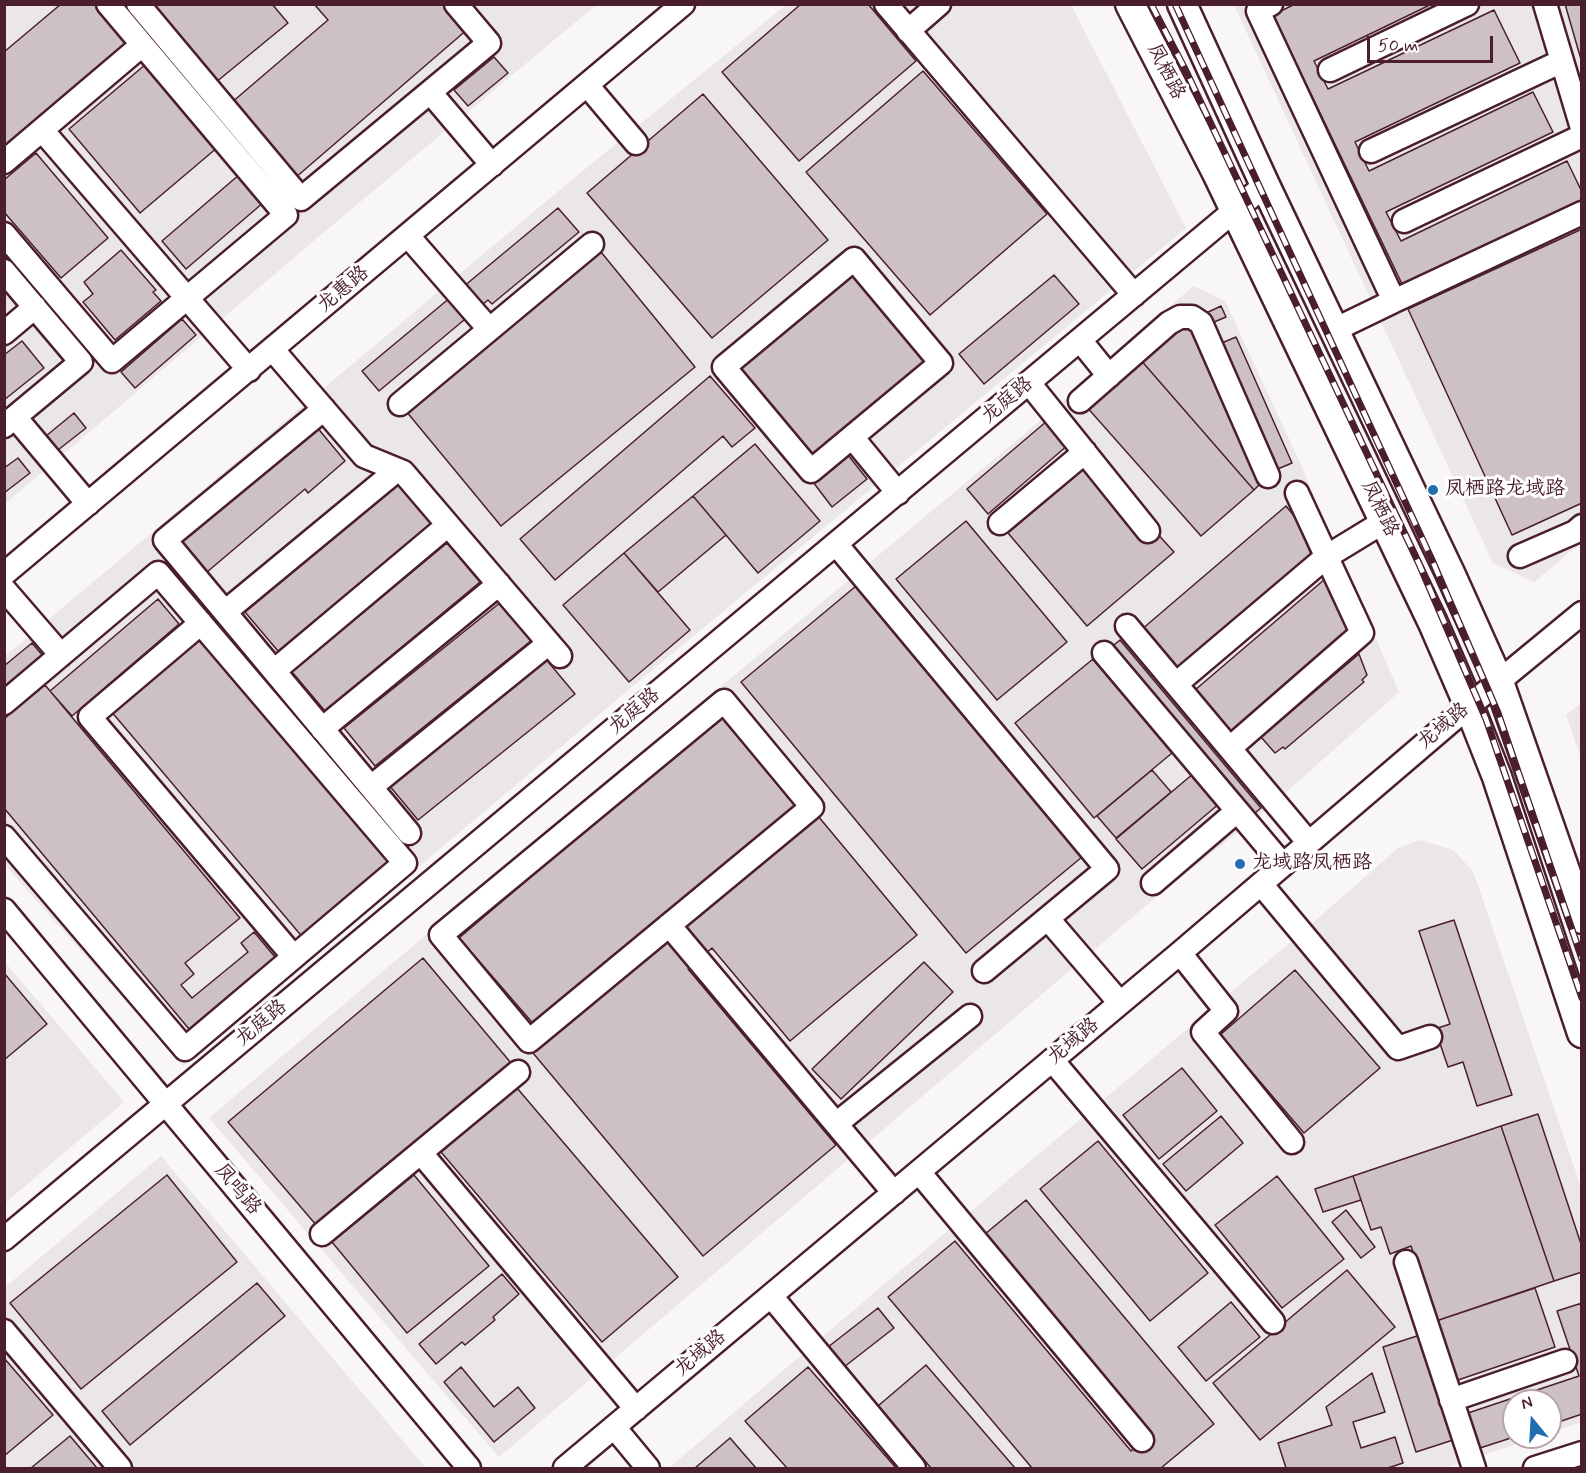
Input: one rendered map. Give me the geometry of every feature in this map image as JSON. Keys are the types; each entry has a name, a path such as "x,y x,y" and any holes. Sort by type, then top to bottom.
{"main road":[{"name":"凤栖路","path":"1130,4 1235,211 1433,623 1497,777 1581,1033"},
{"name":"凤栖路","path":"1182,4 1499,682 1581,919"},
{"path":"1433,623 1445,628 1453,628 1462,623 1467,611"},
{"path":"1497,777 1510,765 1529,764"}],"street":[{"path":"4,234 112,361 286,215 108,4"},
{"path":"138,4 301,199 489,43 456,4"},
{"path":"886,4 1134,295"},
{"path":"908,31 939,4"},
{"path":"1271,4 1258,11 1394,301"},
{"path":"1330,70 1467,4"},
{"path":"1545,4 1581,128"},
{"name":"龙惠路","path":"4,574 682,5"},
{"path":"4,162 142,45"},
{"path":"1371,151 1562,61"},
{"path":"587,85 636,142"},
{"path":"430,92 492,165"},
{"path":"42,130 249,370"},
{"path":"1404,221 1581,136"},
{"name":"龙庭路","path":"4,1239 1265,185"},
{"path":"1334,330 1581,213"},
{"path":"408,236 489,329"},
{"path":"400,404 592,244"},
{"path":"854,259 941,363 852,437 811,471 724,367 854,259"},
{"path":"4,271 81,363 10,422 88,504"},
{"path":"4,333 34,307"},
{"path":"1080,401 1169,323 1180,317 1192,317 1201,323 1268,476"},
{"path":"1080,340 1109,376"},
{"path":"273,350 364,456 403,472 554,649 371,787"},
{"path":"1029,382 1148,531"},
{"path":"324,409 165,540 409,833"},
{"path":"852,437 897,493"},
{"path":"1000,523 1085,452"},
{"path":"225,612 397,470"},
{"path":"1230,748 1362,633 1297,493"},
{"path":"1176,684 1326,557 1385,520"},
{"path":"274,671 448,525"},
{"path":"1520,556 1579,532"},
{"path":"836,544 1107,869 984,971"},
{"path":"4,703 158,573 405,863 185,1049 4,837"},
{"path":"322,729 499,584"},
{"path":"4,589 61,656"},
{"name":"龙域路","path":"564,1468 1180,953 1581,613"},
{"path":"201,623 90,717 294,957"},
{"path":"1127,626 1309,843"},
{"path":"1104,653 1283,865"},
{"path":"724,701 812,807 669,925 529,1041 441,935 724,701"},
{"path":"1153,883 1237,811"},
{"path":"1261,884 1398,1048 1430,1037"},
{"name":"凤鸣路","path":"4,910 469,1468"},
{"path":"1048,919 1120,1003"},
{"path":"669,925 894,1193"},
{"path":"1180,953 1227,1011 1203,1032 1292,1142"},
{"path":"836,1124 969,1016"},
{"path":"1052,1060 1273,1322"},
{"path":"322,1234 518,1072"},
{"path":"421,1153 636,1409"},
{"path":"919,1172 1142,1440"},
{"path":"1406,1262 1474,1468"},
{"path":"771,1296 914,1468"},
{"path":"4,1331 120,1468"},
{"path":"1451,1400 1565,1361"},
{"path":"614,1427 648,1468"},
{"path":"1535,1468 1581,1453"}],"shaded area":[{"path":"5,5 596,5 323,233 5,504"},
{"path":"786,5 1071,5 1186,228 621,696 183,1066 5,865 4,657 556,193"},
{"path":"1234,5 1581,5 1581,543 1534,582 1493,563"},
{"path":"1193,286 1225,301 1301,465 1399,692 1267,809 1155,898 499,1457 209,1118 1064,401"},
{"path":"1581,703 1581,758 1566,715"},
{"path":"1421,840 1453,850 1473,871 1581,1187 1581,1422 1562,1429 1562,1389 1502,1389 1502,1449 1444,1468 669,1468 1293,940 1398,848"},
{"path":"4,961 124,1102 5,1203 4,1203"},
{"path":"161,1156 426,1468 5,1468 4,1288"}],"building":[{"path":"61,4 94,4 128,45 4,147 4,52"},
{"path":"149,4 272,4 288,23 215,83"},
{"path":"314,4 449,4 469,28 295,178 231,103 328,20"},
{"path":"801,4 868,4 916,61 799,161 722,72"},
{"path":"1295,4 1432,4 1314,61 1328,89 1494,10 1520,63 1355,142 1369,171 1533,92 1553,132 1386,212 1401,241 1567,161 1582,192 1582,203 1404,288 1273,15"},
{"path":"1565,4 1582,4 1582,63"},
{"path":"494,57 508,73 468,106 454,90"},
{"path":"146,64 218,147 140,213 69,129"},
{"path":"923,71 1047,214 930,315 806,172"},
{"path":"703,94 828,240 712,338 587,193"},
{"path":"36,153 108,238 61,278 4,212 4,180"},
{"path":"240,174 264,202 186,269 162,241"},
{"path":"558,208 579,232 492,304 488,300 379,391 362,371"},
{"path":"1582,229 1582,503 1512,535 1408,309"},
{"path":"121,250 156,290 153,292 161,301 115,340 83,302 93,294 84,282"},
{"path":"601,252 695,367 501,526 406,411"},
{"path":"852,271 927,359 812,457 736,368"},
{"path":"1054,275 1079,304 984,384 959,354"},
{"path":"1221,306 1226,317 1207,325 1202,315"},
{"path":"182,319 196,335 135,388 121,372"},
{"path":"1180,327 1192,329 1263,481 1254,490 1139,358"},
{"path":"1236,337 1292,463 1273,471 1217,345"},
{"path":"22,341 44,368 4,400 4,355"},
{"path":"1139,358 1254,490 1201,536 1085,405"},
{"path":"710,376 755,428 732,447 723,436 555,580 520,539"},
{"path":"74,413 86,428 58,450 46,436"},
{"path":"1047,421 1068,445 988,514 967,489"},
{"path":"316,426 345,461 308,493 305,489 207,572 181,541"},
{"path":"755,444 820,521 758,573 693,496"},
{"path":"848,455 867,479 832,507 813,482"},
{"path":"18,458 30,473 4,493 4,468"},
{"path":"1084,469 1154,530 1174,552 1087,626 1008,533"},
{"path":"400,483 433,522 278,651 245,612"},
{"path":"693,496 726,535 658,592 624,553"},
{"path":"1286,506 1295,517 1311,554 1175,670 1141,630"},
{"path":"966,521 1067,642 997,700 896,579"},
{"path":"447,543 480,582 325,711 292,672"},
{"path":"624,553 690,630 629,682 563,605"},
{"path":"1325,579 1350,630 1232,732 1195,690"},
{"path":"856,586 1082,857 966,953 741,682"},
{"path":"158,599 179,624 72,716 50,691"},
{"path":"501,602 532,640 375,766 344,728"},
{"path":"198,636 393,866 305,940 110,710"},
{"path":"1120,640 1261,808 1250,817 1109,649"},
{"path":"32,643 43,656 4,688 4,666"},
{"path":"1359,654 1367,675 1362,680 1364,682 1285,749 1283,747 1275,753 1261,737"},
{"path":"545,658 575,694 418,820 388,784"},
{"path":"1093,659 1172,753 1094,818 1015,723"},
{"path":"45,685 240,918 185,963 194,974 181,985 192,998 248,952 241,943 254,932 275,957 189,1029 4,808 4,719"},
{"path":"720,716 797,806 537,1028 459,938"},
{"path":"1152,770 1171,792 1116,838 1097,816"},
{"path":"1194,773 1220,803 1142,869 1116,839"},
{"path":"818,816 917,935 790,1041 712,948 688,969 836,1145 703,1256 533,1053"},
{"path":"1454,920 1512,1095 1477,1106 1463,1062 1448,1067 1435,1029 1450,1024 1419,931"},
{"path":"423,958 511,1063 317,1226 228,1122"},
{"path":"924,962 953,992 841,1099 812,1069"},
{"path":"1295,970 1380,1068 1304,1133 1220,1035"},
{"path":"4,973 47,1024 4,1060"},
{"path":"1182,1068 1217,1111 1159,1159 1123,1115"},
{"path":"517,1088 678,1277 602,1342 441,1152"},
{"path":"1538,1114 1582,1247 1582,1272 1554,1281 1501,1126"},
{"path":"1221,1116 1243,1143 1186,1191 1163,1164"},
{"path":"1501,1126 1554,1281 1436,1321 1411,1246 1390,1254 1381,1227 1371,1230 1353,1176"},
{"path":"1098,1141 1208,1273 1150,1321 1040,1189"},
{"path":"167,1175 237,1262 81,1389 10,1303"},
{"path":"414,1175 489,1266 407,1333 332,1242"},
{"path":"1277,1176 1344,1259 1282,1308 1215,1225"},
{"path":"1353,1176 1361,1200 1323,1212 1315,1189"},
{"path":"1026,1200 1214,1424 1161,1468 1032,1468 888,1297 955,1241 1131,1451 1152,1433 985,1234"},
{"path":"1346,1210 1375,1247 1361,1258 1332,1222"},
{"path":"1347,1270 1395,1327 1260,1440 1213,1383"},
{"path":"502,1274 519,1294 493,1317 495,1320 465,1345 462,1342 436,1364 419,1344"},
{"path":"257,1283 285,1316 130,1445 102,1411"},
{"path":"1535,1288 1555,1347 1458,1380 1436,1321"},
{"path":"1231,1302 1260,1337 1206,1381 1178,1347"},
{"path":"1582,1303 1582,1414 1562,1421 1562,1389 1540,1389 1579,1376 1557,1311"},
{"path":"878,1308 894,1328 844,1367 828,1347"},
{"path":"1420,1335 1453,1440 1416,1452 1383,1347"},
{"path":"4,1358 53,1415 4,1456"},
{"path":"926,1365 1015,1468 931,1468 878,1406"},
{"path":"461,1367 494,1407 518,1387 535,1408 494,1442 444,1382"},
{"path":"808,1367 896,1468 787,1468 745,1421"},
{"path":"1372,1373 1385,1412 1353,1422 1361,1448 1395,1437 1403,1463 1388,1468 1286,1468 1278,1443 1332,1425 1326,1407"},
{"path":"1502,1402 1502,1441 1480,1448 1468,1413"},
{"path":"70,1436 97,1468 31,1468"},
{"path":"730,1438 756,1468 695,1468"}],"railway":[{"path":"1151,4 1185,69 1420,566 1486,719 1582,998"},
{"path":"1175,4 1432,560 1498,713 1582,959"}],"place":[{"name":"凤栖路龙域路","path":"1433,490"},
{"name":"龙域路凤栖路","path":"1240,864"}]}
